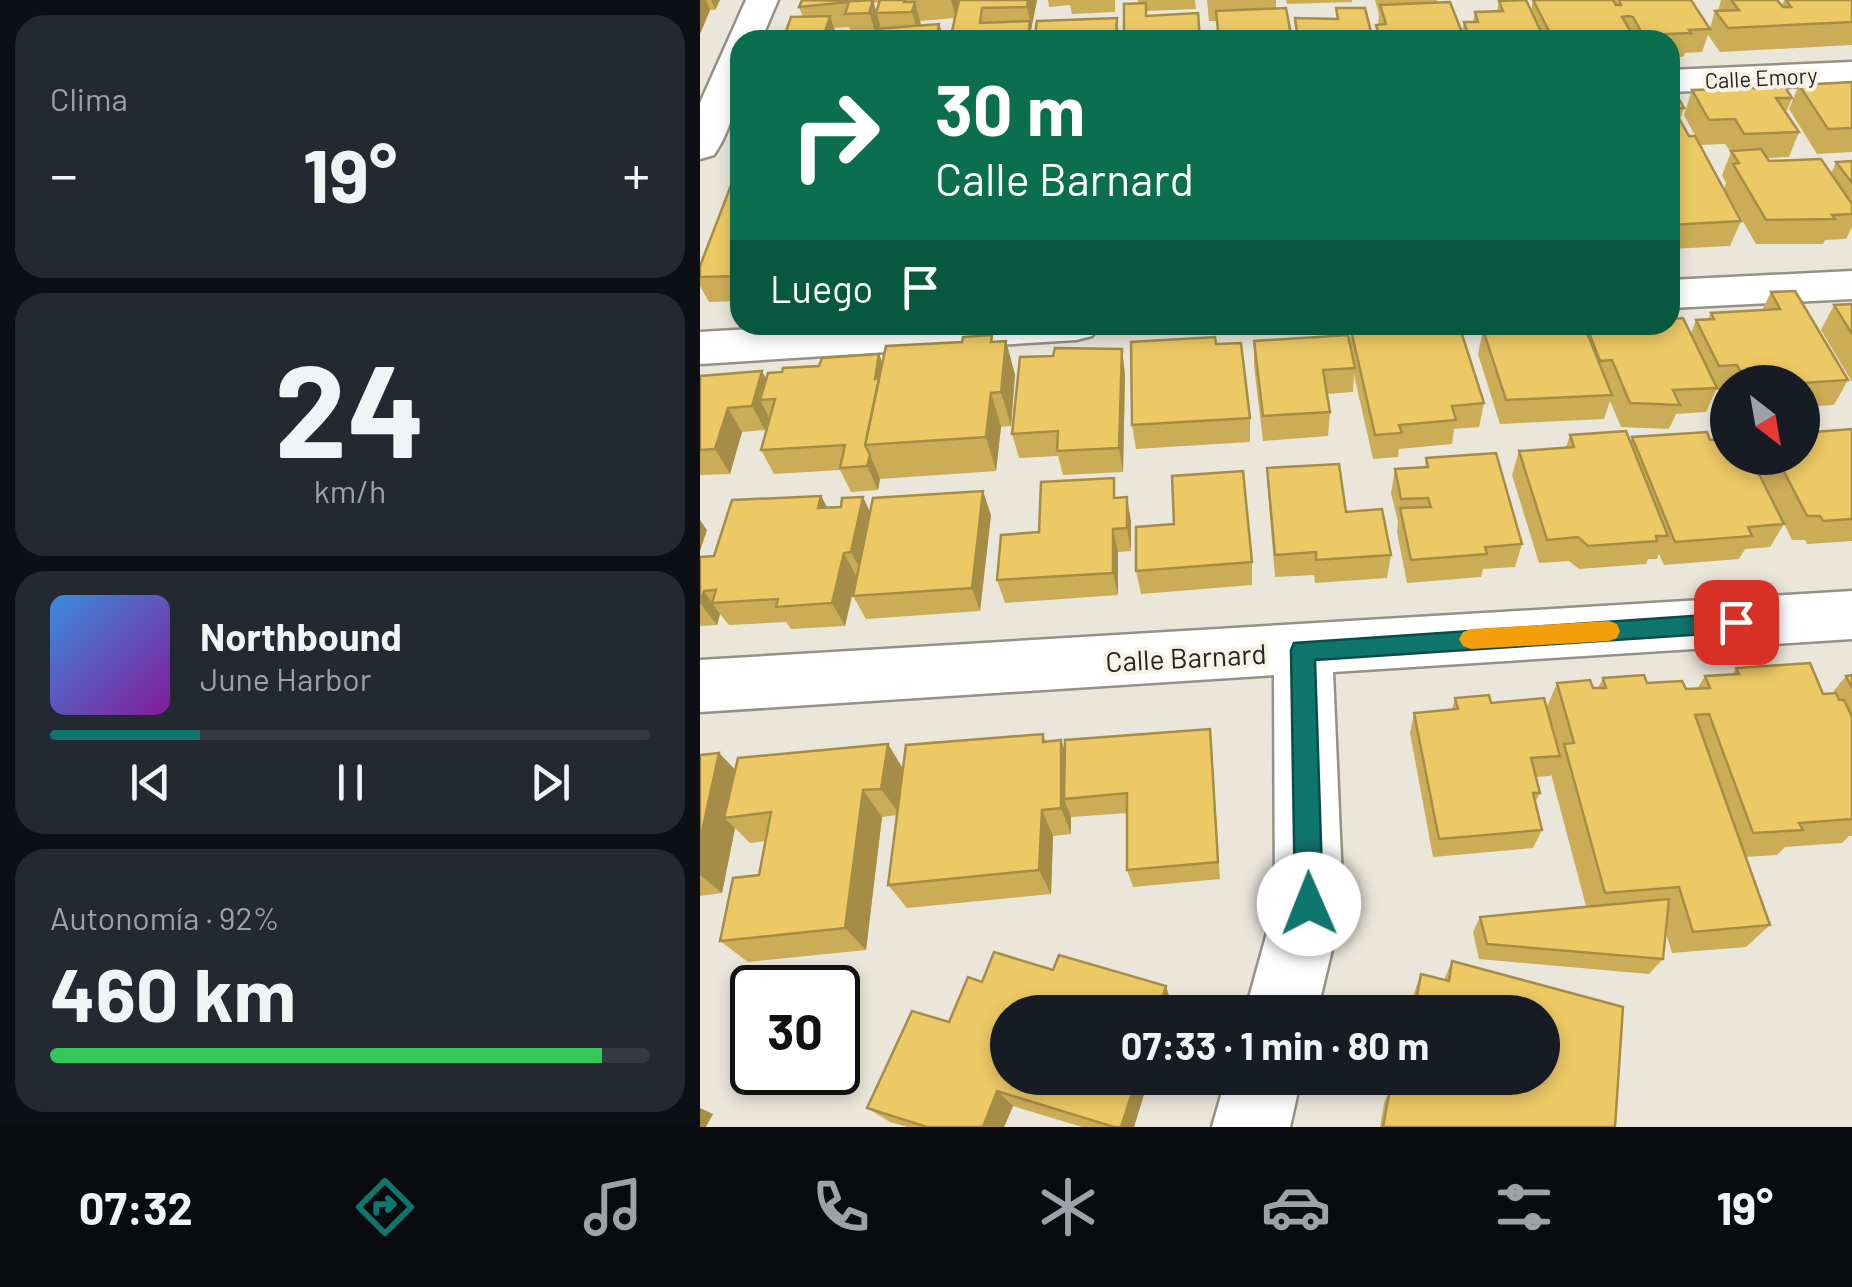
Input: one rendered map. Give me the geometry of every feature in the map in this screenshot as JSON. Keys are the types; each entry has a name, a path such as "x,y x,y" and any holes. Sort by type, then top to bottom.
{"street":[{"path":"748,30 762,0"},
{"name":"Calle Emory","path":"1680,82 1852,73"},
{"path":"712,133 730,80"},
{"path":"1680,294 1852,285"},
{"path":"700,348 913,335"},
{"name":"Calle Barnard","path":"700,686 1852,615"},
{"path":"1285,995 1309,904 1303,650"},
{"path":"1251,1127 1259,1095"}],"building":[{"path":"802,0 873,0 869,13 845,14 849,2 799,7"},
{"path":"880,0 915,2 912,12 876,13"},
{"path":"959,0 1028,0 1027,7 982,8 980,23 1030,21 1029,30 952,30"},
{"path":"1526,0 1540,30 1467,30 1464,22 1478,22 1475,12 1503,11 1499,1"},
{"path":"1533,0 1613,0 1621,5 1619,0 1691,0 1710,29 1680,33 1680,30 1640,30 1633,17 1628,16 1622,17 1630,30 1548,30"},
{"path":"1731,0 1777,0 1783,7 1791,7 1786,0 1852,0 1852,22 1728,28 1715,11 1739,10"},
{"path":"1450,2 1461,30 1378,30 1376,25 1386,24 1380,5"},
{"path":"1146,3 1146,16 1198,13 1199,30 1124,30 1124,4"},
{"path":"1286,8 1290,30 1218,30 1216,11"},
{"path":"1336,8 1365,8 1370,30 1297,30 1295,18 1338,19"},
{"path":"830,16 826,30 786,30 791,17"},
{"path":"1117,18 1116,30 1036,30 1037,21"},
{"path":"939,24 938,30 876,29"},
{"path":"1852,82 1852,128 1828,129 1799,85"},
{"path":"1785,87 1792,98 1776,98 1799,132 1744,134 1735,119 1709,120 1692,90"},
{"path":"1680,120 1689,136 1695,136 1741,221 1680,224"},
{"path":"1761,149 1769,161 1821,159 1852,204 1852,214 1832,215 1835,219 1766,220 1733,164 1739,163 1731,151"},
{"path":"1852,161 1852,183 1836,162"},
{"path":"730,188 730,276 700,277 700,266"},
{"path":"1795,291 1848,380 1820,382 1820,365 1718,365 1696,320 1714,319 1711,313 1780,309 1771,292"},
{"path":"1852,304 1852,334 1834,305"},
{"path":"1683,318 1710,374 1710,388 1673,390 1680,405 1630,403 1612,360 1600,361 1590,335 1680,335"},
{"path":"992,335 991,342 1006,341 1001,392 991,393 986,437 865,445 886,346 962,342 963,337"},
{"path":"1348,335 1355,368 1323,370 1330,412 1263,416 1254,341"},
{"path":"1352,335 1462,335 1484,403 1452,406 1456,420 1399,425 1402,433 1375,435"},
{"path":"1485,335 1588,335 1612,395 1506,400"},
{"path":"1215,337 1216,344 1241,343 1250,418 1132,425 1131,342"},
{"path":"1055,348 1122,349 1119,448 1057,451 1058,431 1012,434 1020,357 1053,356"},
{"path":"879,354 875,379 879,378 865,445 870,455 867,466 840,468 845,445 761,450 775,399 760,400 768,373 819,366 822,358"},
{"path":"762,371 752,406 728,408 715,449 700,450 700,376"},
{"path":"1852,429 1852,519 1823,521 1820,516 1807,516 1786,475 1820,475 1820,432"},
{"path":"1626,431 1668,536 1656,536 1657,541 1588,546 1578,537 1547,540 1519,451 1574,447 1570,435"},
{"path":"1707,432 1710,475 1760,475 1784,524 1748,527 1752,536 1675,542 1632,437"},
{"path":"1496,453 1522,544 1485,547 1487,554 1411,560 1400,508 1431,507 1428,498 1401,499 1395,469 1428,467 1426,458"},
{"path":"1339,464 1346,512 1382,509 1391,555 1316,560 1316,552 1275,555 1267,468"},
{"path":"1243,471 1252,562 1136,571 1136,527 1174,524 1172,476"},
{"path":"1114,478 1114,498 1127,497 1127,528 1113,529 1113,573 997,580 1001,535 1039,532 1041,482"},
{"path":"983,491 972,588 853,596 873,498"},
{"path":"821,496 818,508 841,507 842,498 863,497 851,552 844,553 832,603 776,607 778,599 712,603 716,590 704,591 700,603 700,557 714,556 732,500"},
{"path":"1810,663 1823,694 1836,693 1852,717 1852,819 1799,823 1803,830 1753,833 1709,714 1695,715 1770,925 1693,932 1679,887 1605,893 1564,744 1574,743 1557,683 1590,680 1593,688 1606,688 1603,678 1644,675 1647,683 1682,681 1686,689 1710,688 1705,676 1739,674 1736,668"},
{"path":"1489,695 1491,703 1544,698 1560,756 1531,758 1540,793 1533,793 1542,830 1439,839 1414,713 1458,709 1455,698"},
{"path":"1210,729 1218,862 1127,870 1127,793 1064,799 1065,740"},
{"path":"1043,734 1043,742 1061,740 1061,808 1042,810 1039,870 888,885 906,745"},
{"path":"888,744 881,789 863,790 845,928 720,941 733,878 759,875 771,812 724,818 738,758"},
{"path":"719,753 700,841 700,755"},
{"path":"1669,899 1663,959 1487,944 1480,917"},
{"path":"994,952 1053,970 1059,955 1166,986 1163,995 990,995 990,1095 995,1095 983,1127 927,1127 867,1108 912,1011 949,1022 968,977 982,982"},
{"path":"1452,961 1623,1007 1615,1127 1383,1127 1389,1095 1560,1095 1560,995 1417,995 1421,974 1449,981"},
{"path":"1010,1095 1131,1095 1121,1127"}],"slow traffic":[{"path":"1471,639 1609,631"}],"route":[{"path":"1309,904 1303,650 1736,622"}]}
